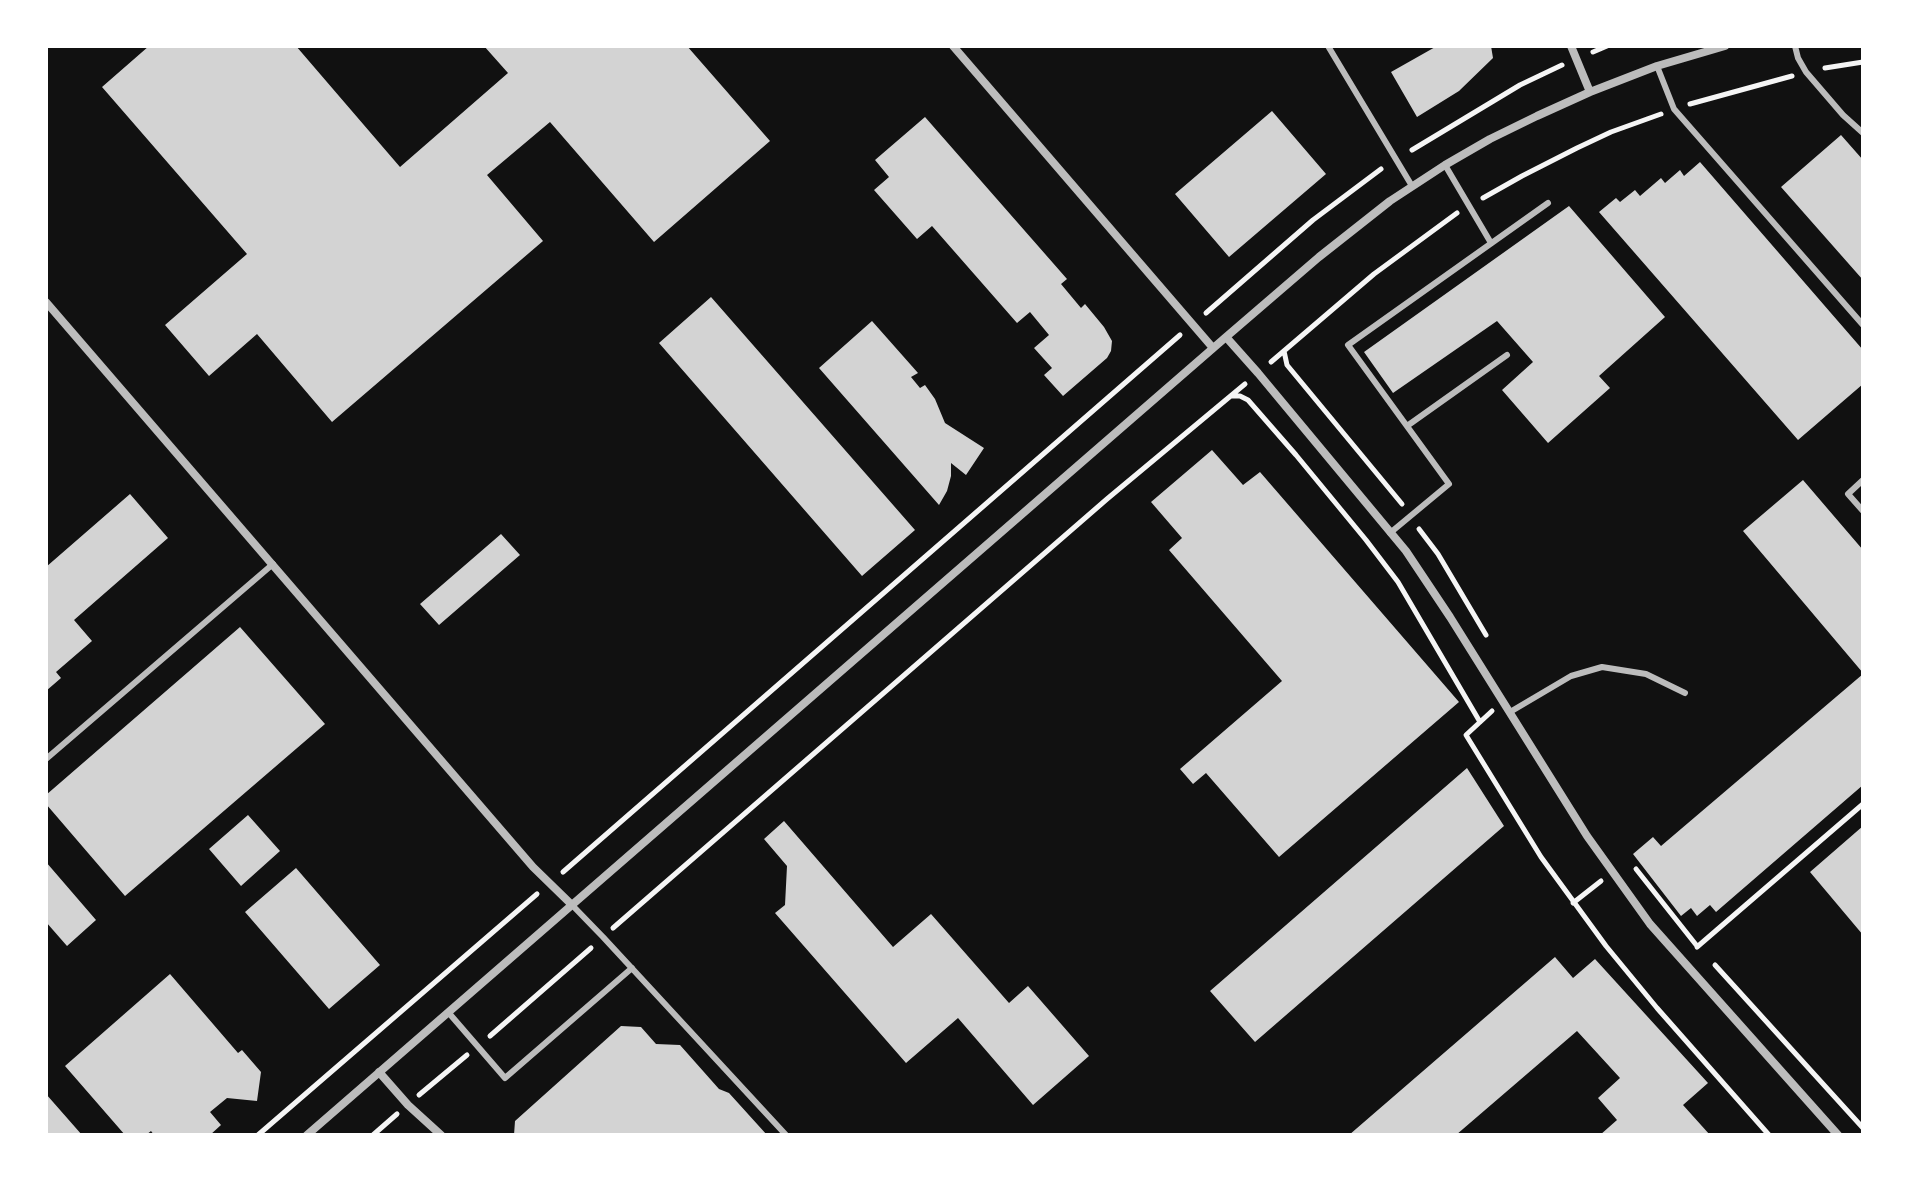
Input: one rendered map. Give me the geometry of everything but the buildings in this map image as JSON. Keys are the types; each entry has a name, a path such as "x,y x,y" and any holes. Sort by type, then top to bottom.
{"street":[{"path":"953,46 1213,348"},
{"path":"1571,46 1590,92"},
{"path":"307,1135 1213,348 1390,201 1502,133 1590,92 1657,66 1725,46"},
{"path":"46,302 523,855 572,905"},
{"path":"1226,337 1406,551 1587,836 1650,924 1838,1135"},
{"path":"379,1072 408,1105 441,1135"}],"lane":[{"path":"1328,46 1412,186"},
{"path":"1795,46 1806,72 1863,133"},
{"path":"1657,66 1674,109 1863,325"},
{"path":"1445,165 1491,243"},
{"path":"1390,533 1449,484 1348,345 1548,203"},
{"path":"1407,426 1507,355"},
{"path":"1863,480 1848,494 1863,511"},
{"path":"46,759 273,564"},
{"path":"1510,712 1571,676 1602,667 1646,674 1685,693"},
{"path":"572,905 786,1135"},
{"path":"448,1012 505,1078 632,968"}],"path":[{"path":"1412,150 1520,85 1607,46"},
{"path":"373,1135 1095,510 1402,252 1469,206 1611,132 1740,89 1806,72 1863,62"},
{"path":"258,1135 1313,220 1381,169"},
{"path":"1284,351 1287,365 1398,498 1438,554 1487,636"},
{"path":"1230,397 1240,396 1248,400 1366,540 1398,582 1480,722"},
{"path":"1503,702 1466,735 1510,808 1573,903 1657,1008 1769,1135"},
{"path":"1682,960 1863,804"},
{"path":"1628,858 1698,947 1863,1128"},
{"path":"1573,903 1613,872"}]}
